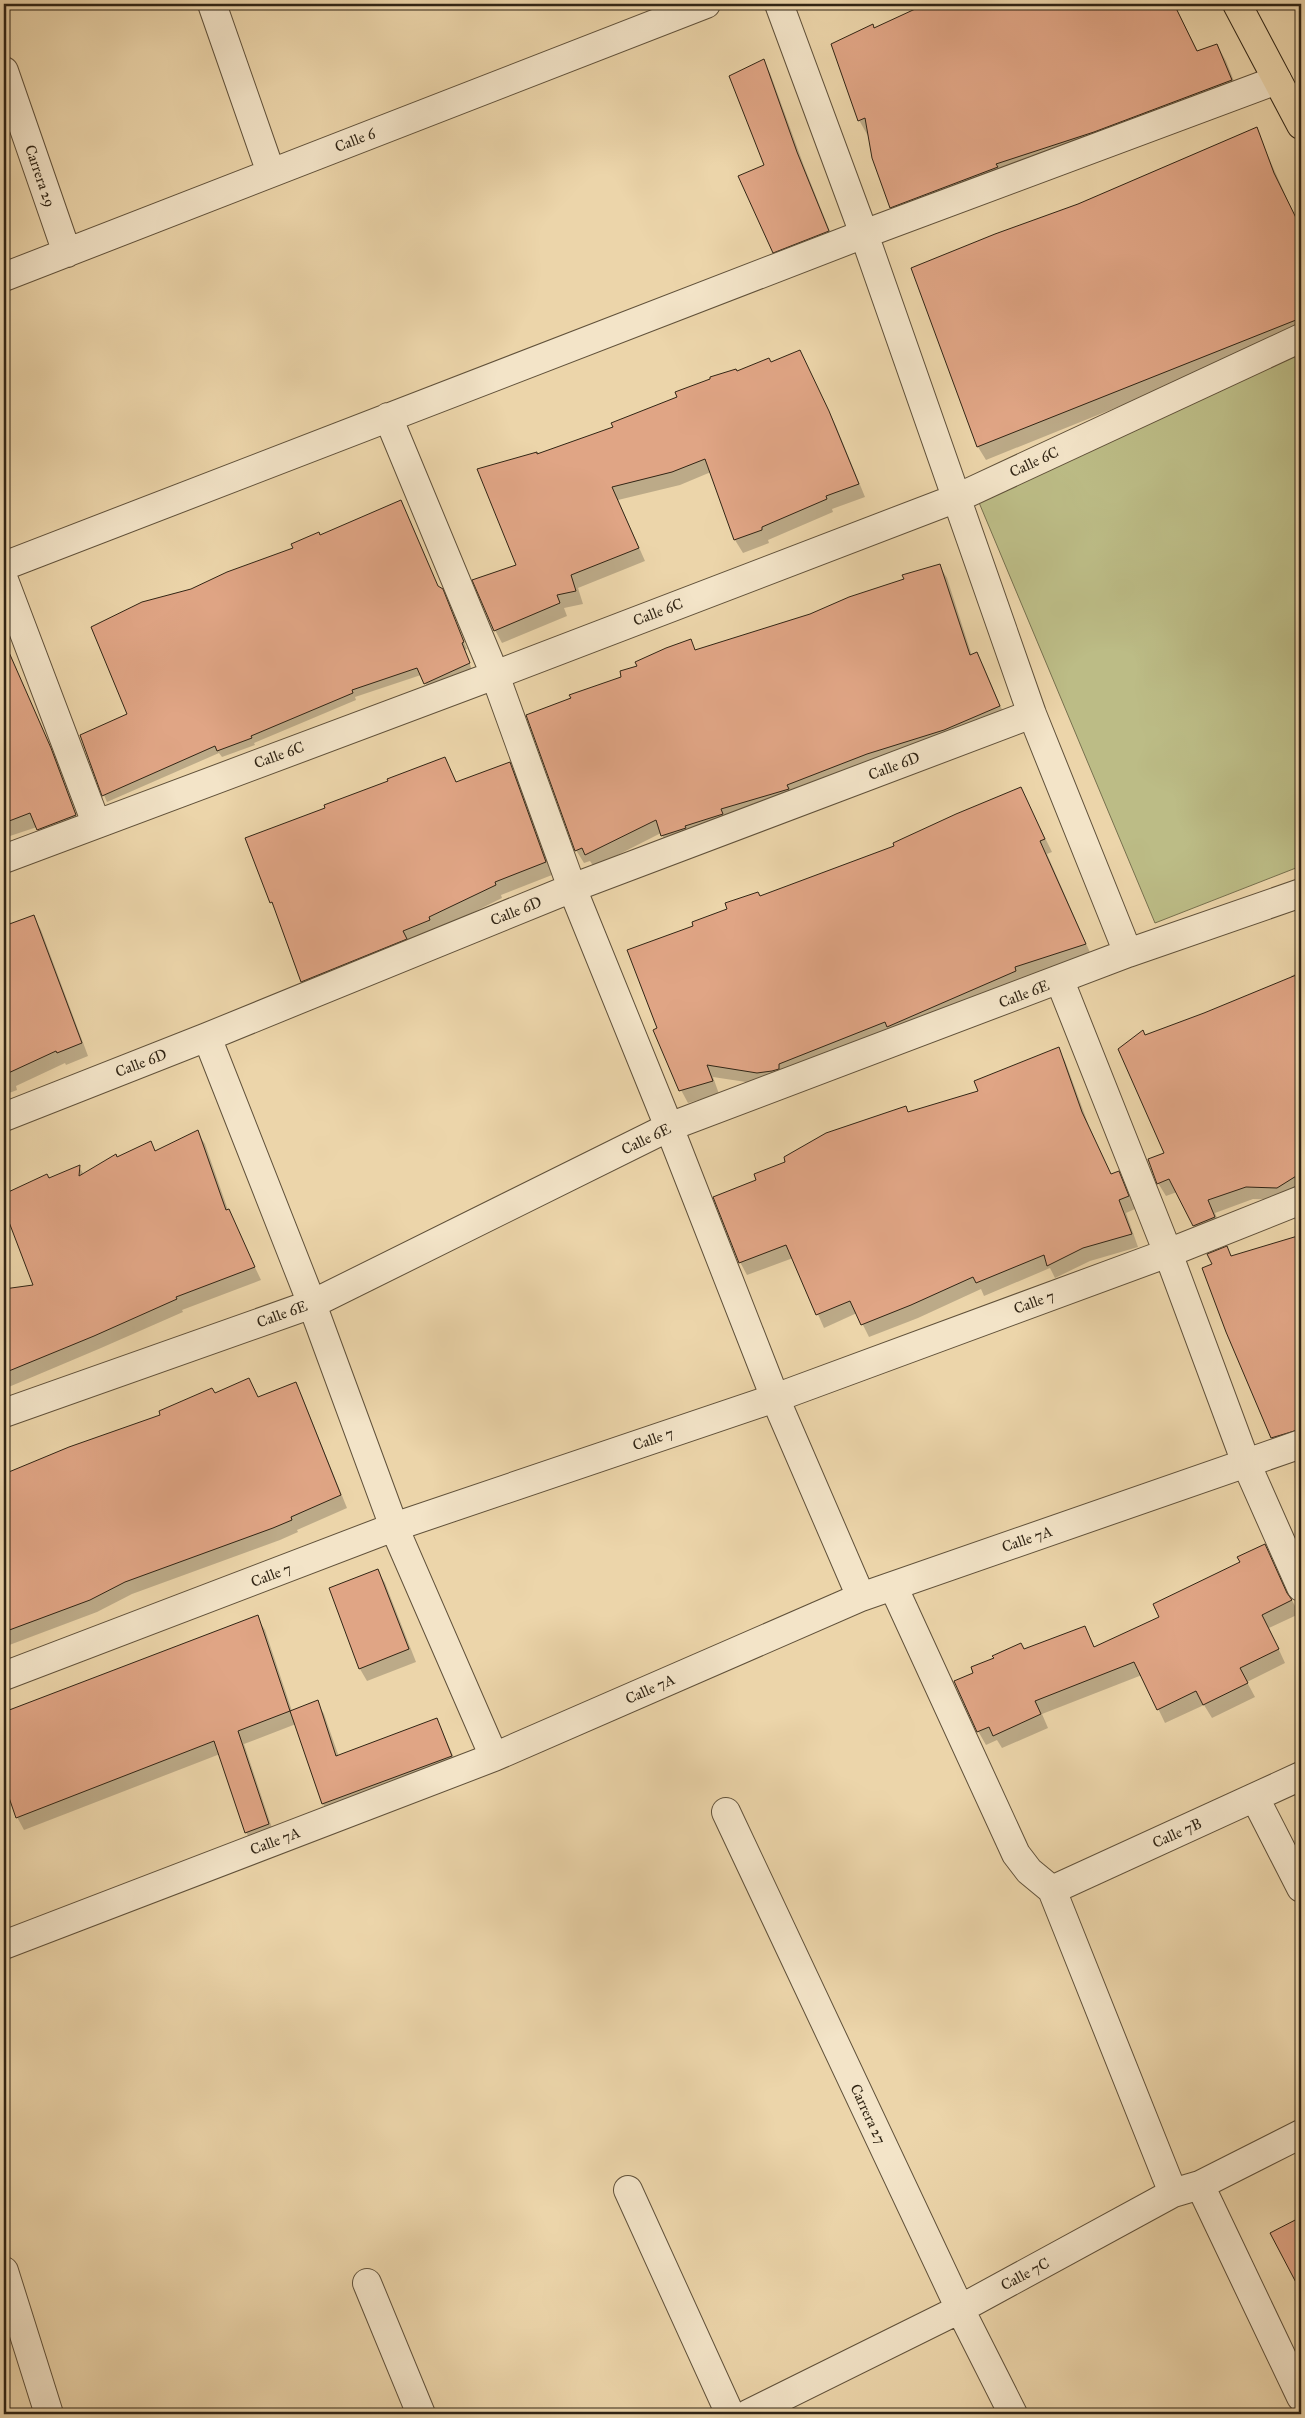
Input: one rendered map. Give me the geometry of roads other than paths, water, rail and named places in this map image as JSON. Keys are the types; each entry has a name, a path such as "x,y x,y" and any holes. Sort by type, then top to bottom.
{"main road":[{"path":"1237,4 1301,125"}],"street":[{"path":"212,4 271,173"},
{"name":"Calle 6","path":"4,277 706,4"},
{"path":"779,4 864,234 1032,714 1128,953"},
{"name":"Carrera 29","path":"4,71 67,253"},
{"path":"4,566 388,416 864,234 1277,80"},
{"name":"Calle 6C","path":"4,859 495,675 957,498 1301,338"},
{"path":"388,416 495,675 572,888 670,1127 775,1398 861,1597"},
{"path":"4,580 96,823"},
{"name":"Calle 6D","path":"4,1117 207,1037 572,888 1032,714"},
{"name":"Calle 6E","path":"4,1413 312,1304 670,1127 1060,981 1128,953 1301,893"},
{"path":"1060,981 1168,1253 1246,1463 1301,1586"},
{"path":"207,1037 312,1304 394,1528 494,1757"},
{"name":"Calle 7","path":"4,1676 394,1528 775,1398 1168,1253 1301,1200"},
{"name":"Calle 7A","path":"4,1945 494,1757 861,1597 1301,1444"},
{"path":"893,1586 1016,1854 1028,1871 1052,1890 1173,2194"},
{"name":"Calle 7B","path":"1052,1890 1301,1776"},
{"path":"1255,1798 1301,1888"},
{"name":"Carrera 27","path":"726,1812 960,2309 1013,2414"},
{"name":"Calle 7C","path":"748,2414 960,2309 1173,2194 1200,2185 1301,2134"},
{"path":"1200,2185 1301,2397"},
{"path":"628,2190 730,2414"},
{"path":"4,2272 49,2414"},
{"path":"367,2284 420,2414"}]}
